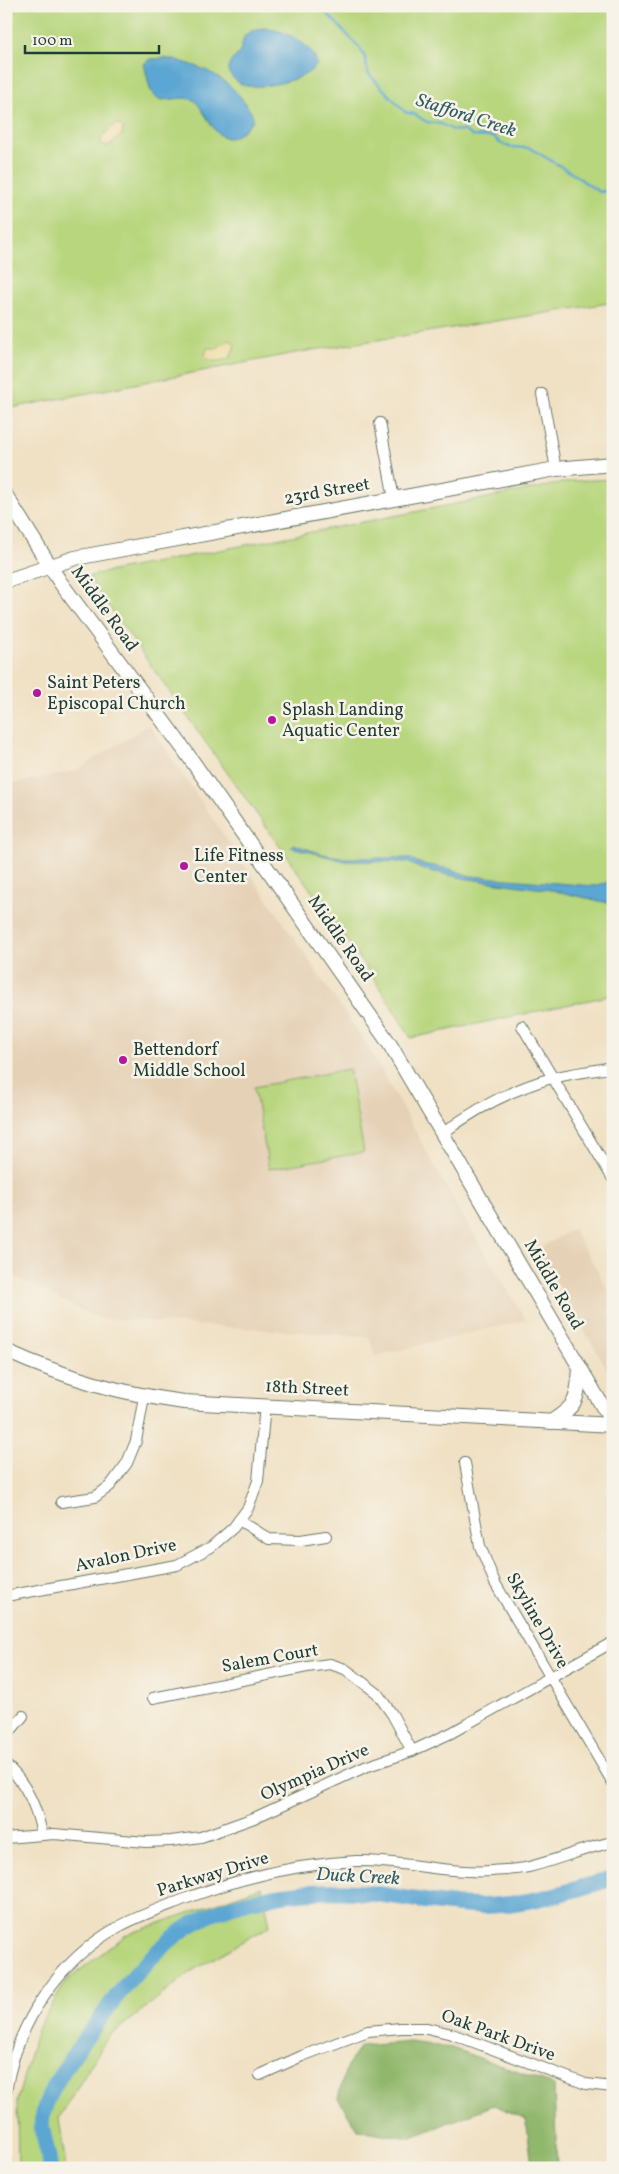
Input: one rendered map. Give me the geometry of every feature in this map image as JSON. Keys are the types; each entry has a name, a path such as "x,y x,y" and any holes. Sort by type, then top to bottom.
{"main road":[{"name":"23rd Street","path":"6,581 75,558 556,469 613,464"},
{"name":"Middle Road","path":"6,496 60,582 183,748 366,1008 443,1133 613,1424"},
{"name":"18th Street","path":"6,1351 73,1378 144,1397 184,1402 613,1424"},
{"path":"551,1422 569,1411 573,1406 578,1396 580,1369"}],"street":[{"path":"542,394 556,469"},
{"path":"380,422 394,499"},
{"path":"522,1026 613,1179"},
{"path":"443,1133 459,1121 510,1093 554,1078 613,1067"},
{"path":"61,1502 96,1497 110,1486 127,1464 136,1441 144,1397"},
{"name":"Avalon Drive","path":"6,1596 177,1565 211,1547 239,1520 248,1508 258,1481 265,1405"},
{"name":"Skyline Drive","path":"465,1463 480,1546 495,1583 613,1783"},
{"path":"239,1520 270,1539 301,1540 326,1536"},
{"name":"Olympia Drive","path":"6,1838 54,1834 146,1842 171,1842 201,1837 254,1818 365,1767 412,1751 451,1733 613,1642"},
{"name":"Salem Court","path":"153,1698 330,1664 345,1669 377,1693 392,1714 412,1751"},
{"path":"6,1736 23,1716"},
{"path":"6,1765 15,1773 34,1802 42,1835"},
{"name":"Parkway Drive","path":"6,2092 14,2058 25,2028 43,1997 62,1973 96,1942 120,1926 157,1910 251,1876 285,1870 354,1861 390,1861 452,1869 489,1871 528,1867 613,1842"},
{"name":"Oak Park Drive","path":"260,2076 302,2056 368,2031 427,2028 452,2034 586,2084 613,2087"},
{"path":"6,2158 8,2168"}],"shaded area":[{"name":"Bettendorf Middle School","path":"149,725 370,1050 459,1210 526,1320 375,1356 370,1337 97,1318 6,1272 6,785 75,771"},
{"path":"573,1229 613,1298 613,1379 537,1250"}],"green space":[{"path":"6,6 613,6 613,324 609,303 295,353 6,409"},
{"path":"613,479 613,995 411,1038 377,983 88,577 573,481"},
{"path":"349,1069 364,1152 269,1169 254,1087"},
{"path":"262,1887 270,1926 195,1969 108,2037 59,2118 66,2168 18,2168 17,2101 37,2029 67,1980 126,1935"},
{"path":"410,2042 452,2048 554,2085 557,2168 532,2165 526,2119 494,2105 409,2138 358,2130 338,2098 346,2068 360,2046"}],"sand":[{"path":"119,124 123,128 122,135 108,146 101,144 101,137 112,127"},
{"path":"231,340 235,345 230,358 220,361 207,359 205,356 207,348 217,348"}],"water":[{"path":"264,28 288,35 309,49 317,63 313,69 286,82 264,86 247,86 234,79 229,73 228,67 239,53 245,35 253,30"},
{"path":"164,58 200,68 222,79 240,96 252,113 253,120 241,132 232,137 224,137 218,134 194,100 184,98 161,100 153,95 144,64 150,59"},
{"path":"293,844 323,854 346,858 408,858 422,864 450,869 471,876 594,886 613,881 613,907 608,903 551,890 468,879 421,869 407,862 345,861 291,847"}],"waterway":[{"name":"Stafford Creek","path":"320,6 360,48 365,57 368,73 405,112 414,114 427,122 441,124 453,130 465,131 472,136 494,137 500,143 510,147 530,148 599,192 613,190"},
{"name":"Duck Creek","path":"50,2168 42,2127 47,2101 54,2086 74,2054 128,1982 171,1939 200,1920 242,1904 289,1894 335,1891 356,1892 446,1904 493,1906 546,1897 613,1878"}],"place":[{"name":"Saint Peters Episcopal Church","path":"37,693"},
{"name":"Splash Landing Aquatic Center","path":"272,720"},
{"name":"Life Fitness Center","path":"184,866"},
{"name":"Bettendorf Middle School","path":"123,1060"}]}
